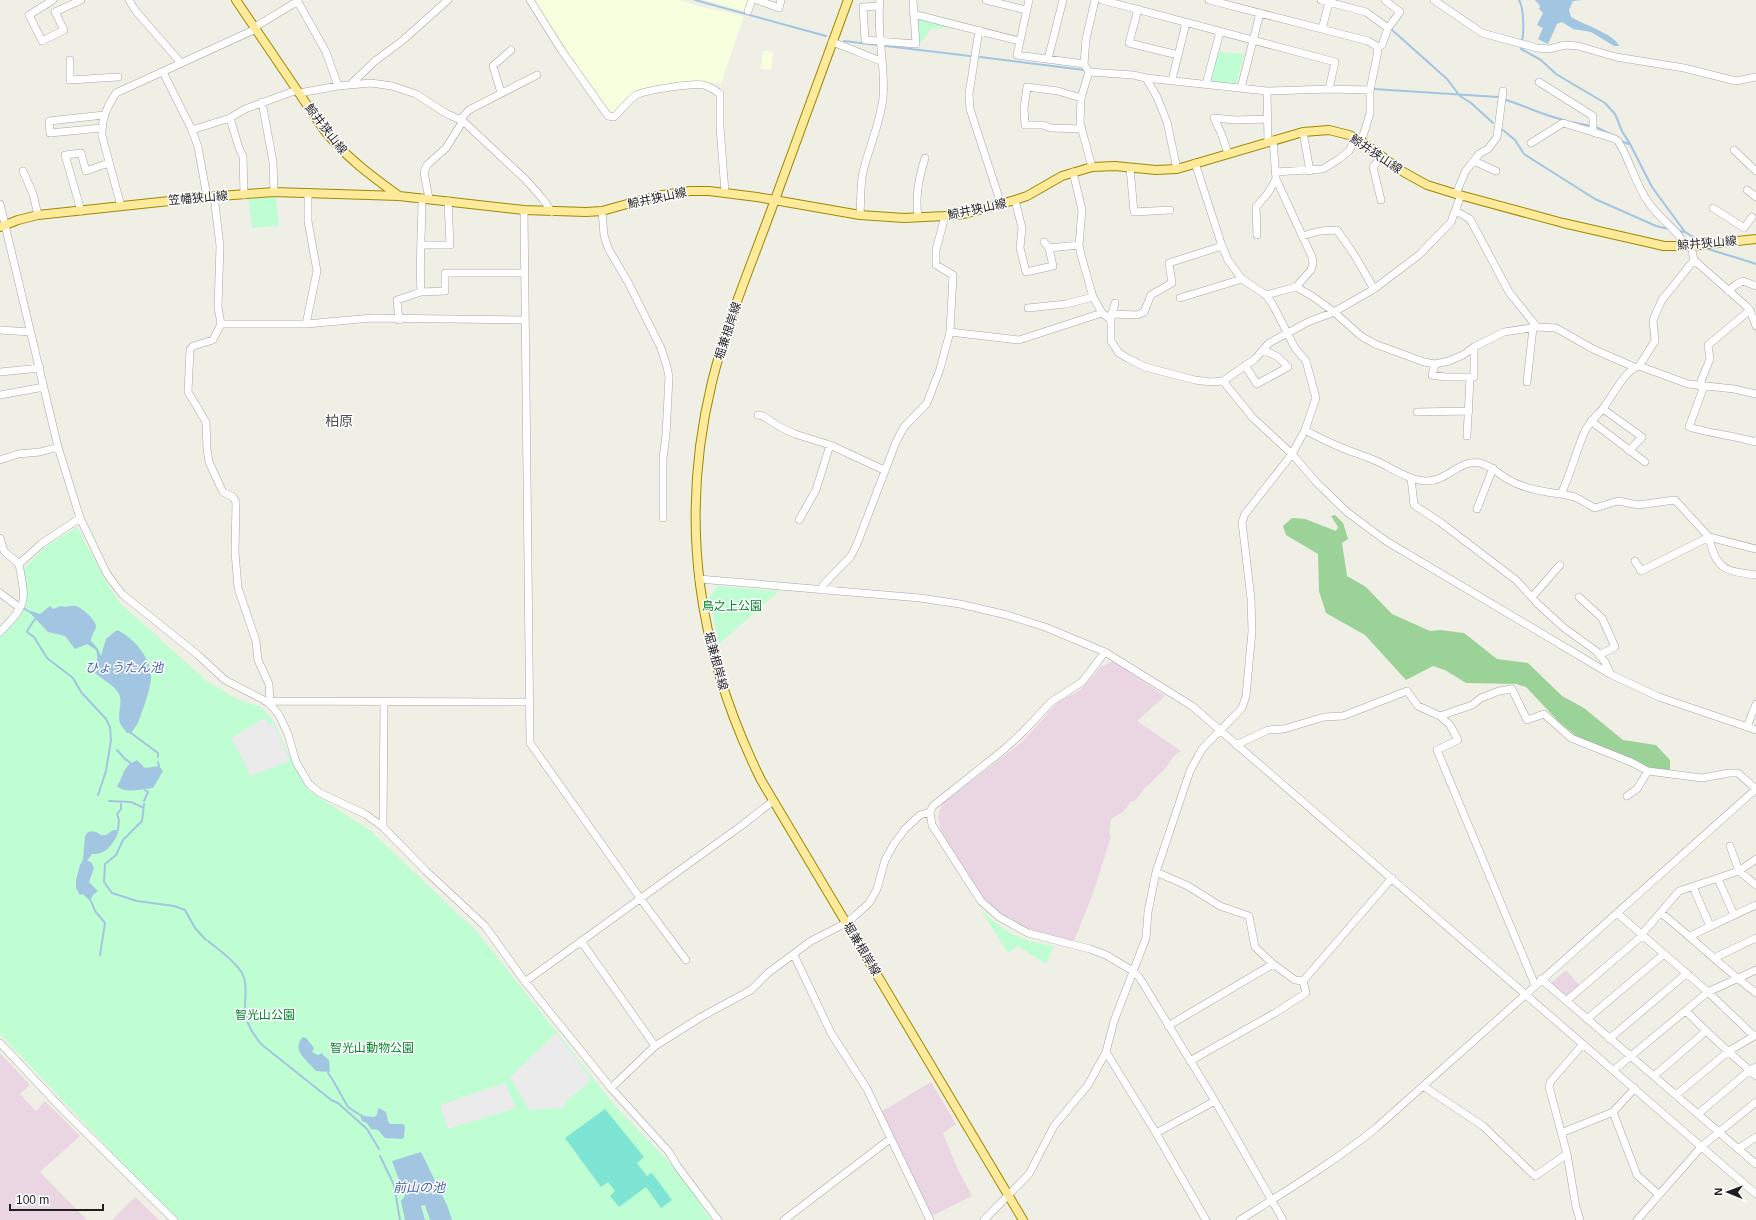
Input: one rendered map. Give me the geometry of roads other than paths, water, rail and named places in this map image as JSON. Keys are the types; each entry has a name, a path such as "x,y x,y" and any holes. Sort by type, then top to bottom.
{"main road":[{"name":"鯨井狭山線","path":"236,0 324,130 345,154 399,196 524,210 586,212 602,211 656,196 674,193 690,191 725,192 860,215 904,218 945,216 964,214 1015,200 1027,196 1062,176 1092,167 1115,166 1156,170 1177,169 1303,132 1329,130 1344,133 1360,140 1400,170 1426,185 1458,195 1644,243 1688,247 1756,238"},
{"name":"堀兼根岸線","path":"848,0 734,312 714,375 705,415 699,456 696,549 699,579 710,643 720,681 748,755 773,801 1024,1220"},
{"name":"笠幡狭山線","path":"2,226 38,215 210,197 274,192 399,196"}],"street":[{"path":"53,0 29,15 42,41 64,30 55,12 81,0"},
{"path":"129,0 135,10 181,63"},
{"path":"351,84 375,61 402,41 448,0"},
{"path":"530,0 562,51 608,116 614,117 635,95 667,88 702,85 710,87 720,94 720,127 725,192"},
{"path":"748,11 752,0"},
{"path":"757,0 779,8 781,0"},
{"path":"860,215 863,173 880,115 883,98 884,74 881,61 881,45 879,3 863,7 865,40 881,45 916,44 913,0"},
{"path":"986,0 1026,10"},
{"path":"1029,0 1017,55 1084,64"},
{"path":"1048,59 1063,0"},
{"path":"1092,167 1080,123 1081,98 1089,72 1084,64 1086,39 1095,0"},
{"path":"1102,0 1335,62 1329,89"},
{"path":"1209,0 1368,41 1378,47"},
{"path":"1321,0 1366,12 1388,28"},
{"path":"1378,47 1382,45 1388,28 1400,12 1385,0"},
{"path":"1434,0 1482,33 1543,49 1565,45 1578,46 1616,57 1684,68 1736,81 1756,77"},
{"path":"121,206 101,128 104,115 116,93 255,28 298,1 326,52 338,86"},
{"path":"1322,29 1329,2"},
{"path":"1138,9 1129,43 1178,55"},
{"path":"1241,88 1260,13"},
{"path":"913,14 1019,41"},
{"path":"1172,80 1186,23"},
{"path":"978,30 969,94 970,109 1002,204"},
{"path":"1206,84 1220,32"},
{"path":"832,42 857,50 881,61"},
{"path":"1276,175 1310,171 1329,166 1349,151 1353,143 1360,140 1368,122 1370,90 1378,56 1378,47"},
{"path":"500,93 493,66 511,50"},
{"path":"70,60 70,80 118,77"},
{"path":"163,72 192,130 198,147 220,246 218,307 220,324 213,340 193,346 190,350 188,392 206,422 207,449 210,462 220,486 223,492 233,497 236,502 235,552 238,588 256,641 258,660 269,684 270,703 288,734 296,762 308,784 320,793 365,814 383,827 426,871 485,926 610,1088 669,1152 678,1167 718,1220"},
{"path":"1089,72 1133,75 1146,78 1267,90 1370,90"},
{"path":"422,292 420,268 425,199 424,172 427,165 446,148 469,110 537,75"},
{"path":"1146,78 1157,97 1167,122 1177,169"},
{"path":"1539,82 1593,116 1593,132"},
{"path":"192,130 230,118 242,110 262,102 298,91 351,84 383,84 416,94 461,121 521,175 542,198 552,212"},
{"path":"1081,98 1058,91 1027,87 1024,108 1026,125 1043,125 1051,128 1082,129"},
{"path":"1266,296 1296,287 1311,270 1313,264 1312,257 1276,175 1267,119 1267,90"},
{"path":"1116,303 1111,317 1111,341 1119,353 1145,367 1195,380 1210,382 1223,381 1246,367 1264,350 1269,343 1308,322 1334,312 1374,289 1420,255 1451,222 1456,211 1458,195 1465,172 1479,154 1488,149 1497,137 1503,91"},
{"path":"262,102 273,162 274,192"},
{"path":"101,128 50,133 49,121 104,115"},
{"path":"230,118 243,156 244,195"},
{"path":"1228,153 1214,118 1236,120 1267,119"},
{"path":"1531,143 1563,123 1602,136 1615,138 1618,141 1648,203 1677,233 1688,247 1694,260 1750,310 1756,326"},
{"path":"1303,132 1310,171"},
{"path":"1734,150 1756,171"},
{"path":"81,210 65,155 81,154 86,171 109,163"},
{"path":"1381,157 1373,168 1381,200"},
{"path":"918,217 916,202 919,176 925,158"},
{"path":"1474,161 1496,172"},
{"path":"984,1220 1028,1174 1054,1126 1088,1085 1106,1052 1114,1021 1146,938 1148,912 1156,872 1190,771 1202,749 1242,708 1246,696 1252,631 1251,599 1242,522 1245,514 1292,454 1305,430 1316,398 1306,361 1295,348 1273,305 1266,296 1242,279 1228,260 1195,163"},
{"path":"1130,168 1134,212 1170,210"},
{"path":"23,172 33,194 38,215"},
{"path":"1073,172 1082,210 1079,245 1081,256 1093,297 1102,313 1111,317 1137,315 1144,312 1151,295 1172,283 1169,263 1222,246"},
{"path":"1257,235 1256,207 1268,193 1276,175"},
{"path":"1747,190 1756,197"},
{"path":"306,324 317,272 308,221 308,193"},
{"path":"1015,200 1022,228 1020,248 1026,272 1053,266 1049,248 1044,242"},
{"path":"422,245 450,245 448,201"},
{"path":"0,204 2,226 40,368 58,447 80,518 107,574 122,594 198,655 225,680 270,703 530,702"},
{"path":"1713,208 1744,228 1755,215"},
{"path":"524,210 530,743 686,960"},
{"path":"602,211 604,234 608,248 629,284 654,334 667,366 669,377 666,436 663,458 663,518"},
{"path":"1456,211 1470,220 1510,292 1535,328 1527,382"},
{"path":"822,590 823,585 850,556 857,544 884,470 904,427 927,403 940,370 950,332 953,275 936,265 936,250 945,216"},
{"path":"1302,236 1320,231 1337,230 1355,256 1374,289"},
{"path":"1049,248 1079,245"},
{"path":"1561,494 1570,475 1586,430 1591,421 1603,409 1619,384 1636,366 1655,341 1653,320 1660,305 1694,260"},
{"path":"399,320 397,300 422,292 445,291 445,272 525,274"},
{"path":"1180,298 1242,279"},
{"path":"1728,291 1744,281 1756,286"},
{"path":"1296,287 1312,296 1334,312 1361,336 1375,344 1411,358 1435,364 1463,355 1474,347 1504,332 1535,328 1556,328 1593,349 1675,380 1702,386 1734,389 1756,394"},
{"path":"1028,308 1066,304 1093,297"},
{"path":"1750,310 1708,345 1710,358 1689,427 1708,433 1736,436 1755,442 1756,440"},
{"path":"950,332 1019,340 1102,313"},
{"path":"220,324 306,324 372,318 399,320 525,320"},
{"path":"0,330 30,332"},
{"path":"1435,364 1432,375 1445,377 1474,377 1474,347"},
{"path":"1246,367 1257,384 1288,367 1278,357 1264,350"},
{"path":"0,372 40,368"},
{"path":"1467,436 1470,378"},
{"path":"1223,381 1253,418 1292,454 1317,483 1344,509 1386,541 1610,674 1659,696 1756,730"},
{"path":"0,395 44,387"},
{"path":"1603,409 1642,437 1629,451"},
{"path":"1417,412 1469,410"},
{"path":"758,415 763,416 780,427 795,434 830,445 884,470"},
{"path":"1591,421 1645,462"},
{"path":"1305,430 1341,448 1373,459 1411,478 1426,481 1434,481 1470,462 1481,463 1493,468 1507,479 1520,486 1538,491 1575,497 1595,508 1618,501 1638,506 1675,500 1709,537 1713,555 1718,563 1731,572 1756,575"},
{"path":"799,520 816,490 830,445"},
{"path":"0,460 18,454 40,452 58,447"},
{"path":"1477,509 1493,468"},
{"path":"1411,478 1414,505 1440,522 1516,580 1563,627 1599,655 1610,674"},
{"path":"19,564 41,544 80,518"},
{"path":"1635,561 1641,571 1709,537 1756,549"},
{"path":"0,538 4,551 19,564 24,594 21,607 0,632"},
{"path":"1532,597 1560,565"},
{"path":"699,579 920,598 960,604 1007,615 1045,627 1105,652 1192,706 1221,730 1756,1194"},
{"path":"0,593 21,607"},
{"path":"1579,597 1602,618 1615,647 1599,655"},
{"path":"1105,652 1082,682 1051,702 1023,732 1002,751 939,800 930,812 932,825 977,895 990,910 1012,926 1028,933 1090,949 1106,955 1133,971 1139,977 1215,1101 1283,1220"},
{"path":"1240,1220 1356,1144 1756,789 1738,773 1729,773 1702,778 1648,771 1631,762 1571,738 1544,714 1527,720 1512,689 1499,691 1480,698 1472,705 1440,716"},
{"path":"1236,744 1268,730 1284,729 1324,717 1343,716 1407,691 1418,706 1440,716 1450,726 1458,740 1437,750 1535,985"},
{"path":"383,827 384,703"},
{"path":"1747,727 1756,704"},
{"path":"1627,796 1638,788 1648,771"},
{"path":"526,981 742,826 773,801"},
{"path":"610,1088 655,1046 701,1017 752,990 768,973 811,941 846,923 868,903 877,889 885,860 905,829 920,815 930,812"},
{"path":"1730,846 1740,871 1756,885"},
{"path":"1566,1001 1643,935 1679,892 1740,871 1756,859"},
{"path":"1156,872 1188,886 1220,906 1249,916 1255,946 1273,964 1295,980 1303,981"},
{"path":"1303,981 1392,878"},
{"path":"1718,878 1734,915"},
{"path":"1693,887 1710,926"},
{"path":"1690,936 1756,905"},
{"path":"1617,913 1755,1035 1729,1051 1676,1095"},
{"path":"1661,913 1690,936 1737,979 1756,993"},
{"path":"1714,958 1756,938"},
{"path":"581,941 655,1046"},
{"path":"1587,1019 1664,954"},
{"path":"794,955 831,1033 866,1089 930,1220"},
{"path":"1168,1026 1273,964"},
{"path":"1614,1070 1708,992 1756,970"},
{"path":"1609,1039 1686,973"},
{"path":"1542,979 1609,1039 1756,1164"},
{"path":"1190,1061 1306,993 1303,981"},
{"path":"1686,1011 1705,1032 1753,1069 1756,1076"},
{"path":"1654,1076 1705,1032"},
{"path":"0,1043 65,1112 174,1220"},
{"path":"1580,1220 1576,1207 1567,1154 1549,1087 1551,1082 1583,1044"},
{"path":"1106,1052 1156,1132 1206,1220"},
{"path":"1698,1114 1753,1069"},
{"path":"1423,1086 1483,1126 1535,1176 1567,1154"},
{"path":"1561,1133 1613,1112 1635,1088"},
{"path":"1156,1132 1215,1101"},
{"path":"1637,1220 1658,1194 1702,1146 1756,1102"},
{"path":"1613,1112 1637,1175 1658,1194"},
{"path":"1738,1149 1756,1137"},
{"path":"784,1220 890,1139"}],"water":[{"path":"1535,0 1582,0 1573,1 1569,10 1571,17 1605,33 1619,46 1614,46 1591,32 1573,29 1562,22 1557,24 1548,44 1538,39 1543,28 1537,25 1543,13 1539,9 1540,6"},
{"name":"ひょうたん池","path":"50,606 53,609 61,606 76,606 88,614 96,626 91,641 98,649 101,656 106,639 117,630 129,637 140,648 148,661 151,679 145,704 138,722 131,733 127,733 119,720 120,697 117,690 97,674 92,668 97,659 96,650 87,644 75,649 65,636 48,632 30,613 31,611 40,614"},
{"path":"137,760 145,768 159,766 163,771 153,788 125,790 117,786 128,765"},
{"path":"113,830 118,830 118,833 111,845 101,853 92,854 87,861 91,862 94,868 89,882 98,891 93,895 90,901 83,894 80,895 76,888 76,880 83,860 85,836 88,832 92,831 101,835 106,835"},
{"path":"303,1037 306,1038 314,1048 312,1052 318,1055 322,1053 329,1060 330,1072 316,1071 305,1059 299,1051 298,1046"},
{"path":"379,1108 386,1112 390,1124 403,1124 405,1126 404,1137 402,1139 385,1138 378,1130 371,1129 367,1123 362,1121 361,1114 364,1116 374,1117 377,1115"},
{"name":"前山の池","path":"421,1152 447,1205 452,1220 430,1220 425,1205 421,1206 425,1220 405,1220 401,1201 405,1196 392,1161"}],"waterway":[{"path":"695,0 826,36"},
{"path":"1519,0 1523,20 1522,42"},
{"path":"1391,29 1447,79 1460,96 1471,103 1493,123"},
{"path":"844,41 970,56"},
{"path":"1521,46 1521,49 1541,60 1556,74 1605,103 1615,114 1622,131 1652,187 1685,232"},
{"path":"980,57 1084,70"},
{"path":"1374,89 1498,97"},
{"path":"1506,100 1564,120"},
{"path":"1570,122 1592,126"},
{"path":"1594,126 1612,135"},
{"path":"1503,130 1515,140 1524,154 1595,199 1656,226 1669,229"},
{"path":"1620,141 1629,144"},
{"path":"1677,231 1685,232 1700,241"},
{"path":"1706,248 1756,264"},
{"path":"23,608 30,612"},
{"path":"29,628 35,619"},
{"path":"28,629 27,632 34,637 47,658 73,678 81,692 106,719 110,727 111,740 106,771 98,795"},
{"path":"131,733 158,753 158,757"},
{"path":"117,750 126,760"},
{"path":"127,760 130,763"},
{"path":"158,762 159,766"},
{"path":"144,801 148,792 145,790"},
{"path":"109,801 131,802 142,807"},
{"path":"118,830 119,820 117,814 121,809 121,802"},
{"path":"144,804 142,821 123,840 116,855 105,864 104,882 112,893 137,901 174,906 185,910 195,928 206,940"},
{"path":"91,901 95,911 105,923 100,955"},
{"path":"208,941 231,960 242,973 246,988 245,1011 248,1024 261,1044 330,1099"},
{"path":"331,1077 348,1107 360,1115"},
{"path":"331,1100 338,1103 367,1129 379,1149"},
{"path":"380,1156 394,1185 400,1220"}],"district":[{"name":"柏原","path":"339,421"}],"park label":[{"name":"鳥之上公園","path":"732,606"},
{"name":"智光山公園","path":"265,1015"},
{"name":"智光山動物公園","path":"372,1048"}]}
